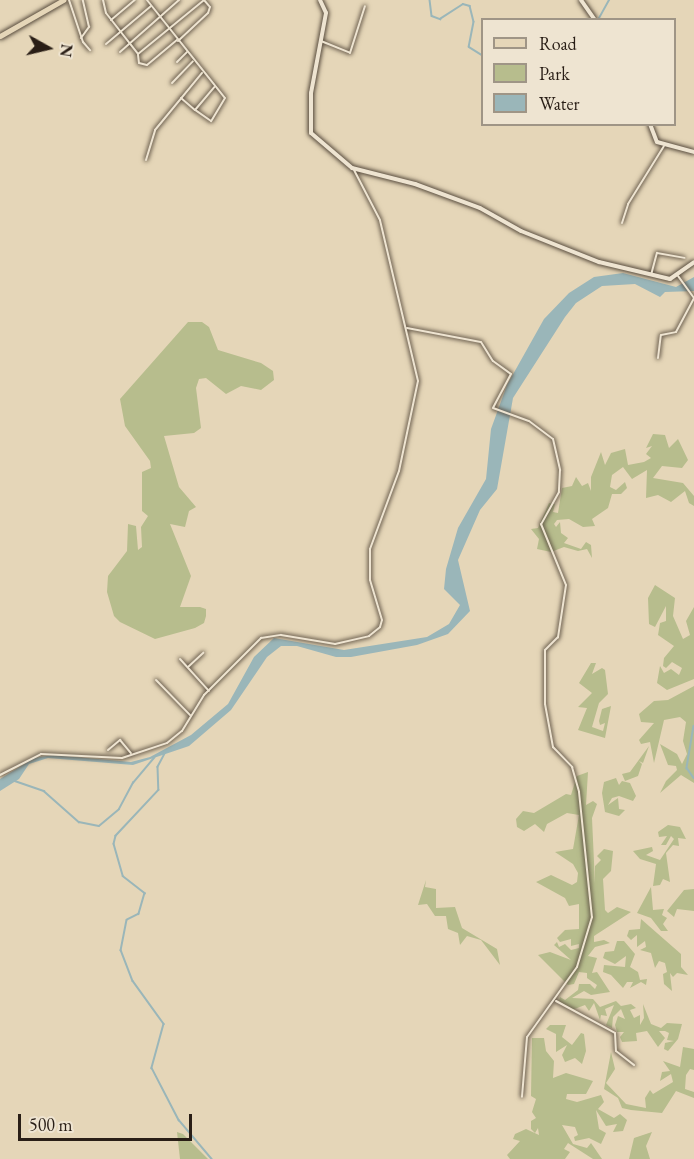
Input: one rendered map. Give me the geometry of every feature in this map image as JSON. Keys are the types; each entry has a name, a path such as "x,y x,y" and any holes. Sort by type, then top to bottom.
{"main road":[{"path":"0,36 63,0"}],"street":[{"path":"69,0 81,38 90,50"},
{"path":"81,38 89,27 83,0"},
{"path":"103,0 111,20 138,54 139,63 147,65 200,22 210,8 204,0 138,54"},
{"path":"111,20 135,0"},
{"path":"147,0 202,73 225,98 211,121 180,97"},
{"path":"120,52 177,0"},
{"path":"0,775 40,754 117,758 174,739 209,691 261,638 281,636 335,644 369,636 380,627 369,558 371,543 399,471 418,381 378,212 352,168 311,133 311,93 326,13 320,0"},
{"path":"581,0 593,18"},
{"path":"106,44 151,6"},
{"path":"321,41 350,52 365,6"},
{"path":"177,62 187,52"},
{"path":"172,82 194,61"},
{"path":"146,160 155,130 202,73"},
{"path":"195,110 214,87"},
{"path":"650,126 653,137 664,146 694,152"},
{"path":"622,223 628,204 664,146"},
{"path":"352,168 436,191 578,254 651,276 663,279 679,278 694,262"},
{"path":"651,276 657,253 685,258"},
{"path":"658,358 661,335 676,332 694,298 679,278"},
{"path":"407,328 481,342 493,361 511,374 495,408 541,427 553,438 557,452 559,492 541,524 566,585 558,637 545,650 545,704 553,747 572,766 579,792 591,925 582,959 556,1001 527,1037 522,1096"},
{"path":"188,667 203,653"},
{"path":"180,659 209,691"},
{"path":"156,680 190,715"},
{"path":"108,750 120,740 131,753"},
{"path":"556,1001 615,1033 616,1051 634,1065"}],"green space":[{"path":"188,322 202,322 209,327 218,350 261,363 273,371 274,380 261,390 241,386 226,394 206,378 199,379 196,388 201,428 194,433 164,436 179,487 196,507 189,511 185,527 170,524 191,576 180,607 206,609 206,616 204,623 195,628 155,639 120,622 114,616 107,592 108,576 127,551 128,524 136,526 138,550 142,547 141,527 148,516 142,511 142,472 151,468 150,461 125,426 120,399"},
{"path":"653,434 665,435 669,448 678,439 688,460 682,468 662,466 653,478 683,483 694,496 694,506 689,503 685,491 671,502 658,495 646,498 647,470 632,479 623,467 612,475 610,487 616,490 625,482 627,488 621,494 612,494 608,508 592,519 595,526 583,527 569,519 557,520 554,524 556,527 560,522 561,533 568,538 564,543 581,549 586,542 591,545 592,558 587,549 578,551 564,547 551,552 537,549 539,539 531,529 538,528 549,503 555,504 553,512 558,513 562,488 572,486 576,477 582,486 588,483 591,491 591,477 601,452 605,465 611,453 625,449 628,465 651,458 646,454 652,446 646,448"},
{"path":"655,585 675,598 673,616 683,639 690,635 686,621 694,607 694,679 667,690 657,683 660,666 664,673 671,669 679,675 682,668 672,662 666,668 663,666 664,658 674,646 658,635 660,623 666,621 666,606 655,627 649,624 648,598"},
{"path":"591,663 596,663 592,674 602,668 605,670 608,694 599,703 592,727 603,731 605,723 600,725 599,721 602,709 611,706 605,738 578,730 587,708 578,707 592,693 579,683"},
{"path":"694,686 694,783 681,775 660,793 666,781 677,770 676,766 668,765 660,744 677,754 682,764 687,754 683,741 686,722 680,717 664,720 654,763 650,742 641,744 639,740 654,723 641,722 639,714 654,701 668,700"},
{"path":"649,746 643,763 639,761 642,764 638,776 625,781 622,774 630,772"},
{"path":"588,772 586,805 593,801 597,804 592,818 595,884 595,866 601,860 597,856 604,849 613,851 611,871 603,879 605,910 608,913 617,907 631,912 594,936 594,942 604,940 610,943 595,947 584,961 588,956 597,958 592,973 597,972 610,992 591,995 584,991 572,998 593,999 600,1007 616,1001 621,1006 631,1004 636,1008 630,1010 634,1018 640,1015 640,1025 644,1018 643,1004 651,1024 661,1028 667,1023 682,1024 678,1039 668,1051 664,1049 665,1043 674,1041 667,1040 669,1033 665,1031 659,1031 665,1038 658,1047 647,1031 636,1033 637,1041 622,1042 620,1037 624,1032 617,1032 615,1025 618,1016 625,1019 621,1009 613,1017 612,1028 606,1025 614,1005 605,1009 607,1016 601,1015 600,1020 594,1003 589,1011 585,1005 572,1010 559,1001 560,997 565,1000 578,990 579,984 590,984 595,989 597,985 587,978 587,973 579,972 574,984 568,985 538,955 550,952 571,960 554,945 557,942 559,947 565,944 571,950 579,948 579,944 571,946 571,939 560,942 557,938 565,930 579,929 579,904 569,906 565,898 536,882 551,875 572,885 577,882 578,873 573,864 555,852 573,849 579,815 567,813 547,824 544,832 535,824 524,831 517,827 516,819 523,811 534,813 566,794 571,795 577,776"},
{"path":"616,778 619,785 622,781 630,783 636,796 633,801 619,796 612,798 608,805 618,798 619,809 625,810 619,816 605,812 602,793 604,782"},
{"path":"668,825 680,827 686,839 678,838 679,846 673,845 666,853 670,882 663,879 660,885 653,886 656,864 640,859 633,851 652,847 653,851 646,855 660,860 674,839 671,836 666,845 661,845 667,836 659,837 658,832"},
{"path":"426,880 425,887 436,889 436,908 455,907 462,928 497,949 500,965 481,940 467,936 460,945 458,933 448,929 446,916 435,916 427,904 418,905"},
{"path":"651,887 653,910 664,909 662,915 667,918 663,924 668,931 661,931 651,918 637,913"},
{"path":"694,889 694,911 677,909 674,917 667,911 684,890"},
{"path":"641,919 681,954 681,967 688,975 677,973 673,977 670,973 672,991 664,984 663,974 667,972 665,963 659,961 655,968 651,953 640,950 646,947 645,941 637,947 637,935 631,940 627,936 629,930 640,929"},
{"path":"617,941 624,941 635,954 630,967 638,972 640,980 647,979 646,985 641,982 630,988 633,982 627,982 623,988 611,975 603,972 604,965 625,967 626,956 615,964 603,958 605,952 614,951"},
{"path":"550,1025 566,1025 562,1037 572,1045 581,1033 584,1034 586,1051 582,1064 575,1058 565,1062 562,1055 567,1045 556,1052 556,1034 546,1029"},
{"path":"532,1038 544,1038 546,1051 554,1061 553,1078 566,1073 593,1081 586,1094 567,1094 566,1099 577,1102 601,1095 604,1102 598,1109 614,1118 620,1114 627,1120 623,1131 613,1132 617,1124 606,1126 596,1110 599,1129 606,1133 601,1144 589,1138 575,1141 574,1137 578,1135 575,1127 562,1125 573,1144 587,1148 591,1143 602,1159 593,1159 568,1143 564,1149 570,1152 565,1159 510,1159 507,1155 520,1141 513,1139 515,1134 526,1129 539,1135 538,1128 535,1133 531,1129 531,1121 536,1118 532,1112 536,1099 531,1096"},
{"path":"683,1047 694,1049 694,1070 690,1069 686,1075 685,1089 694,1092 694,1098 676,1091 662,1113 631,1110 622,1108 618,1098 604,1089 611,1052 615,1069 606,1083 626,1104 646,1108 645,1098 650,1090 653,1094 673,1082 671,1074 660,1081 662,1072 670,1071 663,1061 680,1067"},
{"path":"177,1132 183,1134 208,1159 180,1159"},
{"path":"652,1132 646,1146 650,1159 629,1159 634,1138"}],"water":[{"path":"623,273 676,287 694,277 694,291 665,292 660,297 635,284 602,286 576,303 565,317 513,398 497,489 480,510 458,560 470,611 448,634 417,645 351,657 336,657 297,646 281,646 267,657 231,710 189,746 133,765 48,758 29,764 19,779 0,791 0,779 34,758 53,755 131,762 150,757 191,735 228,704 254,657 274,638 344,650 427,637 449,624 460,605 444,589 446,569 458,528 486,479 491,429 507,385 544,319 569,293 594,277"}],"waterway":[{"path":"430,0 432,16 440,19 463,4 470,6 474,22 469,47 481,54"},
{"path":"599,18 609,0"},
{"path":"694,726 687,768 694,778"},
{"path":"166,752 158,767 159,790 116,836 114,844 123,876 145,893 139,914 127,920 121,950 133,981 164,1024 152,1068 179,1120 212,1159"},
{"path":"15,781 44,791 79,822 99,826 119,809 133,783 154,758"}]}
